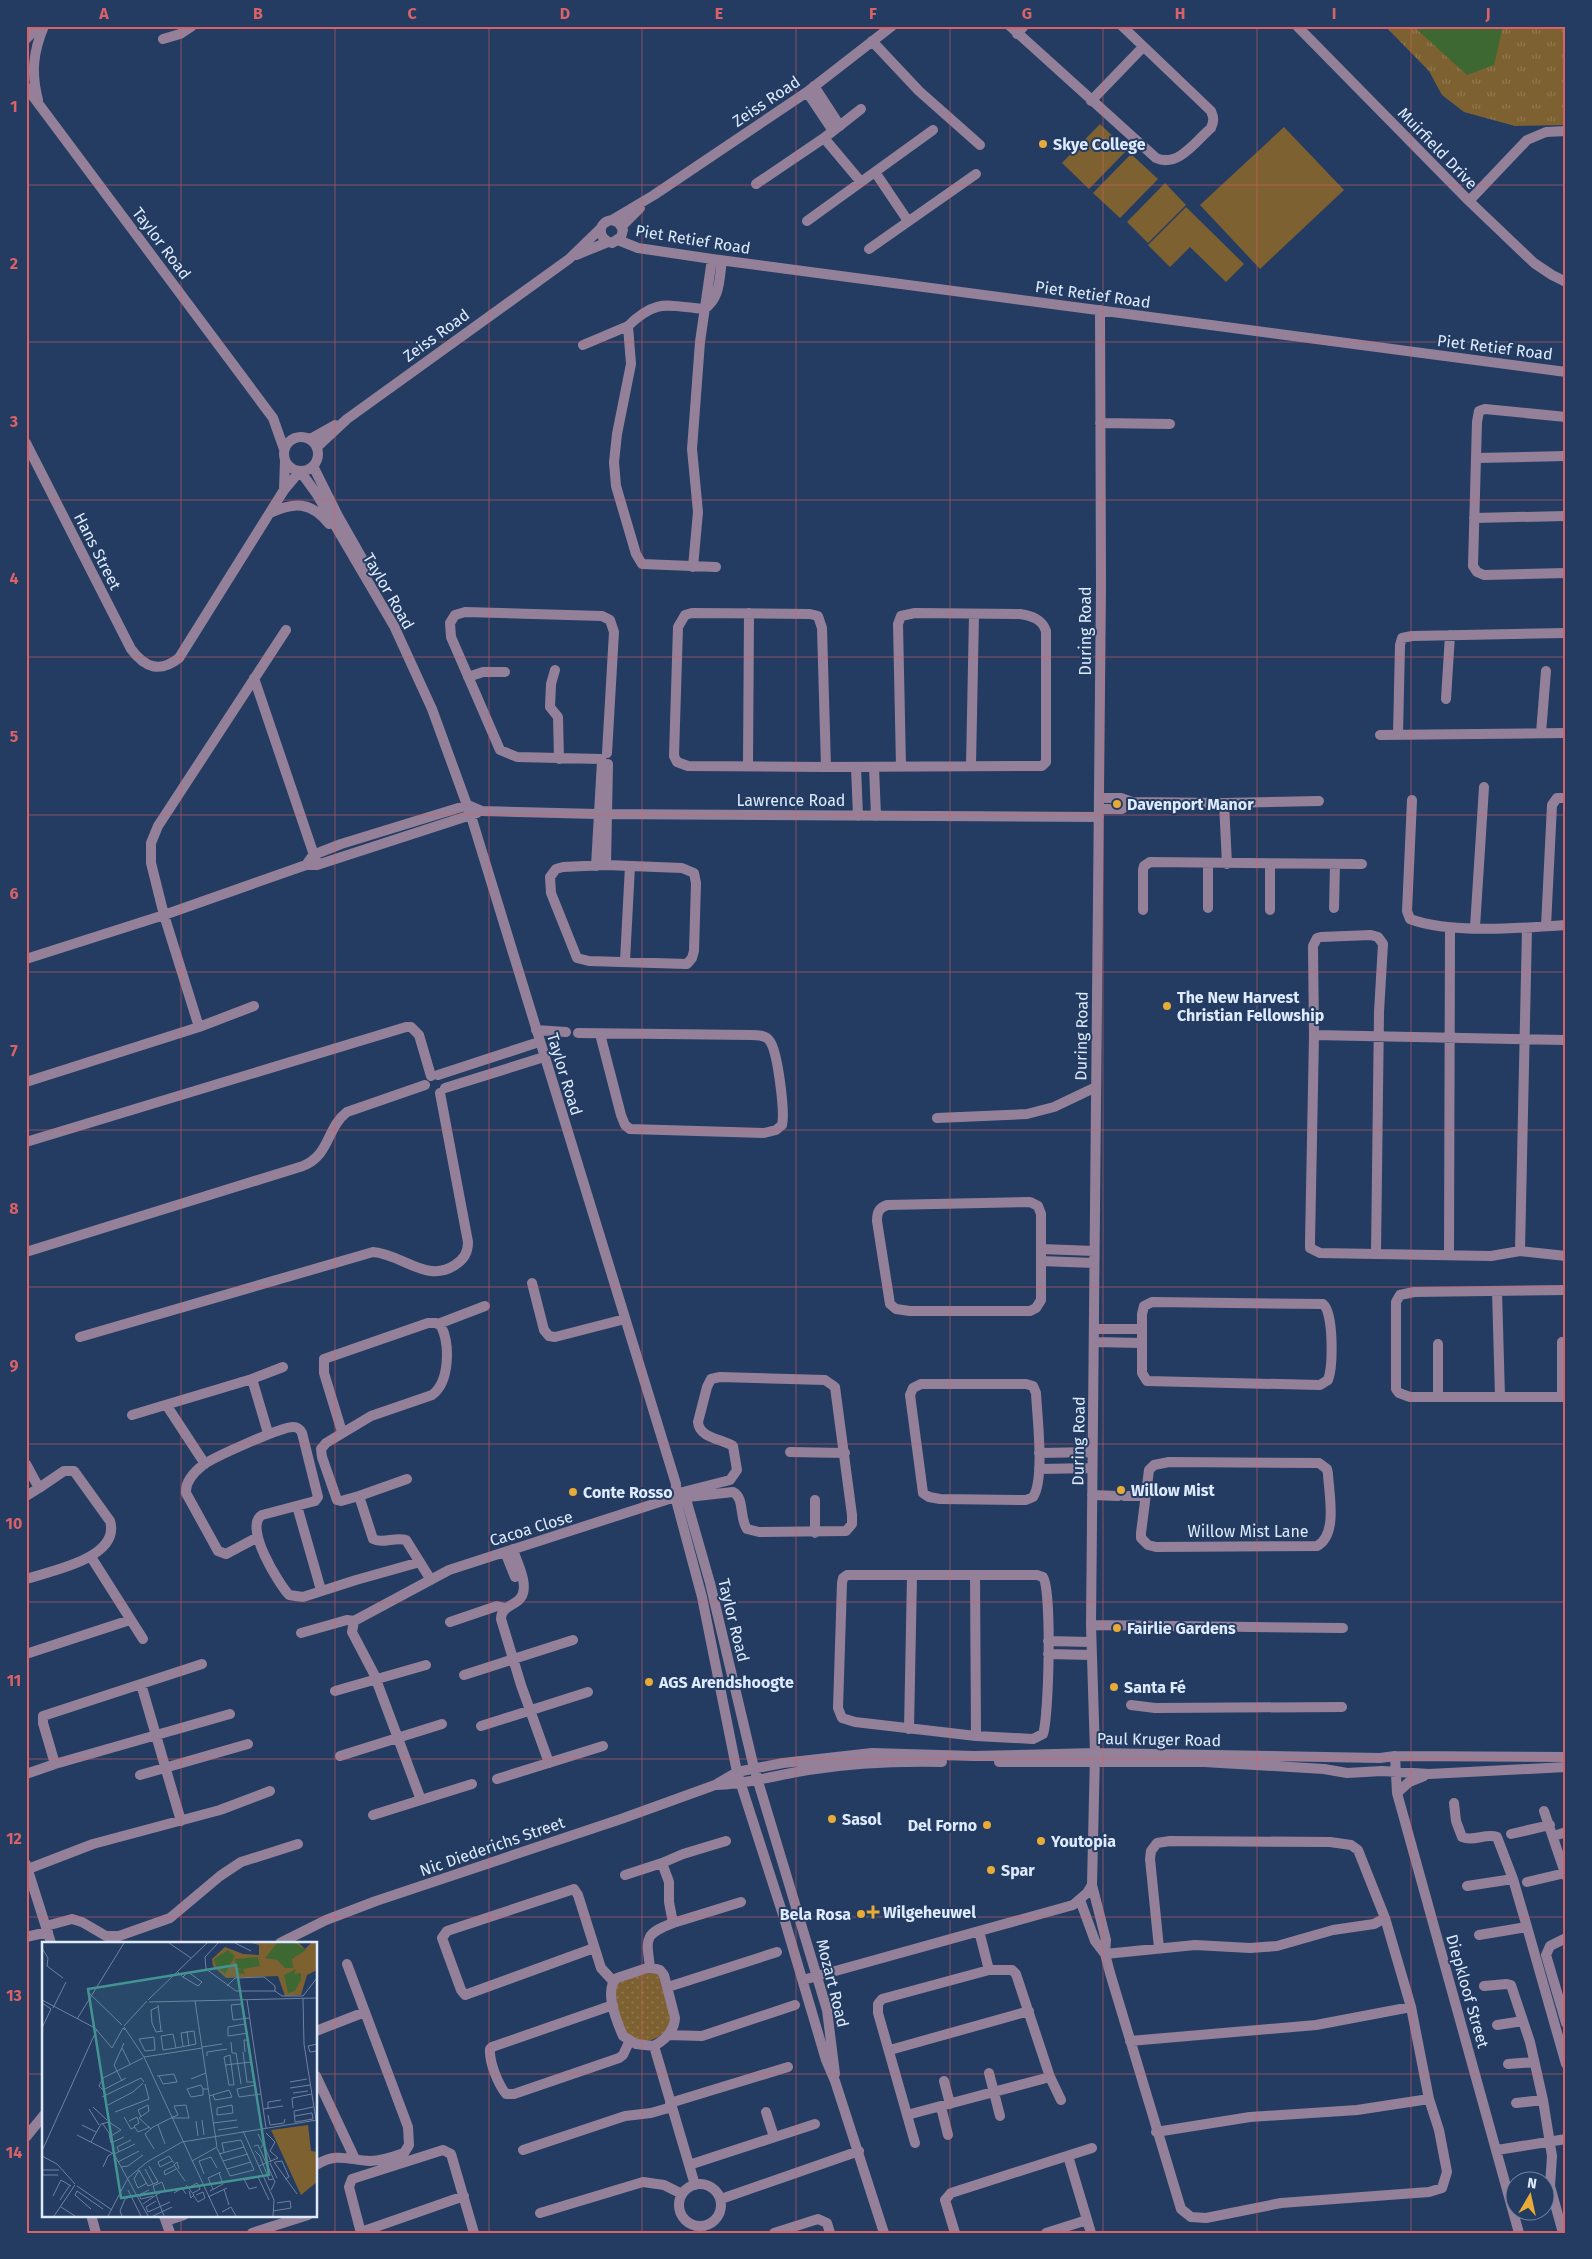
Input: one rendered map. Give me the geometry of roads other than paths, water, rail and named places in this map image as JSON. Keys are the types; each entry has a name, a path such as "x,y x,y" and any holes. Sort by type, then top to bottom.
{"street":[{"path":"26,39 39,26"},
{"path":"40,108 33,66 37,43 44,26"},
{"path":"163,39 180,34 192,26"},
{"name":"Zeiss Road","path":"654,195 811,89 892,26"},
{"path":"1017,29 1091,101 1156,158 1162,162 1176,160 1211,128 1214,118 1211,111 1122,26"},
{"name":"Muirfield Drive","path":"1297,26 1469,201 1534,263 1566,282"},
{"path":"872,41 919,91 980,145"},
{"path":"1091,101 1144,47"},
{"name":"Taylor Road","path":"26,87 40,108 206,325 273,418"},
{"path":"811,89 836,128"},
{"path":"756,184 824,138 861,109"},
{"path":"807,221 933,130"},
{"path":"1469,201 1527,140 1546,132 1566,131"},
{"path":"824,138 860,182"},
{"path":"875,172 908,221"},
{"path":"869,249 976,174"},
{"path":"568,259 605,222 612,220 654,195"},
{"path":"568,259 613,241 622,234 622,226 654,195"},
{"path":"612,220 622,226"},
{"path":"601,228 602,238 613,241"},
{"name":"Piet Retief Road","path":"613,241 638,248 717,260 1566,372"},
{"name":"Zeiss Road","path":"313,443 568,259"},
{"path":"693,567 698,512 692,449 704,309 717,260"},
{"path":"584,345 628,326 641,314 654,306 704,309"},
{"name":"During Road","path":"1100,310 1099,808 1091,1655 1095,1757 1092,1884 1106,1940 1105,1954"},
{"path":"628,326 631,364 617,434 614,462 616,486 636,554 642,564 716,568"},
{"path":"1566,417 1481,410 1477,417 1473,566 1477,572 1484,575 1566,573"},
{"path":"270,513 284,490 300,471 314,466 318,456 313,443 296,437 273,418"},
{"path":"273,418 284,449 284,490"},
{"path":"1100,423 1170,424"},
{"path":"284,449 296,437"},
{"name":"Hans Street","path":"26,443 131,649 138,658 151,666 165,667 179,658 270,513"},
{"path":"1476,458 1566,456"},
{"path":"285,460 292,469 300,471"},
{"name":"Taylor Road","path":"314,466 338,516 402,628 418,676"},
{"name":"Taylor Road","path":"300,471 316,493 394,626 432,709 468,805 677,1494 702,1597 740,1785"},
{"path":"270,513 284,506 293,505 304,506 314,510 323,517 348,548"},
{"path":"1474,518 1566,516"},
{"path":"601,866 605,759 614,632 610,620 602,616 465,612 455,615 450,623 449,632 500,750 518,757 605,759"},
{"path":"826,767 821,621 818,616 810,614 749,613 692,613 685,615 680,622 674,756 681,765 826,767 1040,767 1046,760 1046,631 1044,624 1028,615 904,614 898,620 901,766"},
{"path":"748,766 749,613"},
{"path":"971,766 974,614"},
{"path":"199,1027 164,915 151,863 150,851 154,836 286,630"},
{"path":"1398,734 1400,641 1402,638 1412,636 1566,633"},
{"path":"1446,699 1450,635"},
{"path":"555,670 550,690 550,707 558,717 559,759"},
{"path":"1541,733 1546,671"},
{"path":"468,677 483,672 505,672"},
{"path":"254,678 315,860"},
{"path":"1380,734 1566,733"},
{"path":"856,767 858,816"},
{"path":"874,767 876,816"},
{"path":"1475,927 1484,787"},
{"path":"1546,926 1552,805 1557,798 1566,798"},
{"path":"1412,800 1408,916 1411,920 1450,928 1527,928 1566,925"},
{"name":"Lawrence Road","path":"468,805 482,811 876,816 1099,808 1122,809 1132,802 1319,801"},
{"path":"1224,803 1227,864"},
{"path":"26,959 164,915 306,865 341,844 468,805"},
{"name":"Lawrence Road","path":"315,860 471,816 482,811"},
{"path":"1143,910 1143,870 1147,863 1362,864"},
{"path":"1208,863 1208,908"},
{"path":"1270,864 1270,910"},
{"path":"1334,908 1335,864"},
{"path":"601,866 682,868 694,872 696,883 694,951 692,958 687,964 589,961 577,958 551,894 550,877 556,869 601,866"},
{"path":"625,961 630,866"},
{"path":"1449,1254 1450,928"},
{"path":"1520,1251 1523,1038 1527,928"},
{"path":"1376,1254 1379,987 1383,944 1378,937 1370,935 1321,937 1315,942 1310,1248 1320,1253 1376,1254 1449,1254 1499,1256 1520,1251 1566,1256"},
{"path":"26,1082 199,1027 254,1006"},
{"path":"26,1142 406,1027 411,1027 419,1035 435,1075 444,1080 442,1090 468,1242 466,1254 461,1261 451,1268 426,1272 391,1256 373,1252 80,1337"},
{"path":"536,1030 566,1032"},
{"path":"578,1033 751,1034 764,1037 770,1042 775,1053 782,1125 776,1130 764,1133 630,1129 625,1125 621,1115 600,1034"},
{"path":"1314,1035 1566,1040"},
{"path":"26,1252 308,1164 321,1154 338,1121 347,1112 425,1085 435,1075 540,1042"},
{"path":"425,1085 429,1092 442,1090 544,1057"},
{"path":"936,1118 1027,1114 1054,1107 1096,1087"},
{"path":"1030,1202 1040,1209 1041,1250 1041,1300 1036,1308 1030,1311 900,1310 892,1306 888,1299 877,1215 881,1208 887,1204 1030,1202"},
{"path":"1041,1250 1094,1251"},
{"path":"1041,1261 1094,1263"},
{"path":"532,1284 544,1330 549,1336 555,1337 625,1319"},
{"path":"1562,1342 1564,1397 1410,1397 1399,1393 1396,1389 1397,1298 1406,1292 1566,1290"},
{"path":"1498,1291 1500,1397"},
{"path":"1152,1302 1318,1303 1327,1308 1329,1313 1330,1374 1325,1383 1320,1384 1151,1382 1142,1376 1142,1329 1142,1310 1147,1303 1152,1302"},
{"path":"342,1432 324,1373 324,1359 428,1323 438,1324 485,1306"},
{"path":"407,1479 359,1496 337,1500 322,1456 322,1446 371,1416 432,1395 437,1391 444,1373 446,1347 443,1330 438,1324"},
{"path":"1094,1328 1142,1329"},
{"path":"1094,1342 1142,1343"},
{"path":"1438,1344 1438,1397"},
{"path":"132,1415 252,1379 283,1367"},
{"path":"716,1377 825,1380 835,1387 845,1453 852,1524 849,1529 842,1532 814,1533 747,1530 742,1523 740,1499 732,1492 677,1494 730,1480 737,1470 733,1446 703,1434 699,1428 698,1422 706,1387 711,1379 716,1377"},
{"path":"252,1379 268,1433"},
{"path":"921,1384 1026,1384 1033,1386 1036,1393 1040,1453 1036,1492 1030,1499 940,1500 925,1495 921,1488 910,1402 911,1390 921,1384"},
{"path":"167,1406 205,1464"},
{"path":"258,1537 226,1554 218,1551 186,1493 186,1485 191,1477 205,1464 268,1433 293,1427 298,1428 302,1433 318,1497 314,1501 259,1517 256,1524 258,1537 276,1579 289,1595 303,1598 321,1590 420,1562"},
{"path":"790,1452 845,1453"},
{"path":"1040,1453 1092,1452"},
{"name":"Willow Mist Lane","path":"1159,1463 1319,1463 1327,1469 1328,1474 1330,1530 1327,1538 1317,1546 1151,1546 1143,1541 1141,1536 1145,1496 1148,1470 1159,1463"},
{"path":"26,1464 39,1488"},
{"path":"1039,1469 1092,1468"},
{"path":"26,1496 58,1474 69,1469 74,1471 86,1485 110,1521 112,1529 110,1539 91,1557 26,1580"},
{"name":"Taylor Road","path":"677,1494 710,1583 758,1780"},
{"name":"Cacoa Close","path":"300,1633 347,1620 354,1621 456,1567 677,1494"},
{"path":"1092,1495 1145,1496"},
{"path":"359,1496 373,1539 378,1541 400,1538 406,1540 431,1580"},
{"path":"814,1533 815,1500"},
{"path":"297,1506 321,1590"},
{"path":"509,1550 522,1580 523,1593 521,1598 505,1608 501,1619 549,1763"},
{"path":"91,1557 143,1639"},
{"path":"847,1575 912,1576 1037,1575 1043,1577 1047,1587 1048,1641 1046,1719 1043,1734 1033,1739 976,1736 848,1721 839,1714 843,1578 847,1575"},
{"path":"975,1575 976,1736"},
{"path":"910,1729 912,1576"},
{"path":"450,1622 497,1606 505,1608"},
{"path":"26,1654 130,1620"},
{"path":"354,1621 352,1632 375,1679 421,1800"},
{"path":"1091,1625 1343,1628"},
{"path":"464,1675 573,1640"},
{"path":"1048,1641 1091,1642"},
{"path":"1048,1654 1091,1655"},
{"path":"55,1764 42,1723 43,1716 202,1664"},
{"path":"335,1691 426,1665"},
{"path":"141,1684 181,1821"},
{"path":"481,1726 588,1692"},
{"path":"1131,1705 1155,1708 1342,1707"},
{"path":"26,1774 230,1714"},
{"path":"340,1756 442,1724"},
{"path":"140,1775 248,1744"},
{"path":"497,1779 603,1746"},
{"name":"Paul Kruger Road","path":"737,1772 859,1753 1095,1757 1566,1757"},
{"name":"Diepkloof Street","path":"1395,1756 1397,1793 1519,2233"},
{"name":"Paul Kruger Road","path":"740,1785 808,1770 864,1762 1095,1757 1324,1769 1347,1773 1429,1774 1566,1768"},
{"name":"Nic Diederichs Street","path":"282,1942 326,1920 376,1900 716,1785 737,1772"},
{"path":"1397,1793 1410,1782 1429,1774"},
{"name":"Mozart Road","path":"758,1780 827,2010 835,2081"},
{"path":"373,1815 472,1784"},
{"name":"Nic Diederichs Street","path":"716,1785 740,1785"},
{"name":"Mozart Road","path":"740,1785 803,1980 826,2060 835,2081 884,2233"},
{"path":"51,1942 27,1866 93,1844 181,1821 270,1792"},
{"path":"1454,1803 1456,1821 1462,1837 1467,1839 1489,1836 1497,1838 1513,1879 1566,2064"},
{"path":"1527,1882 1565,1874 1554,1836 1544,1811"},
{"path":"1511,1834 1550,1825"},
{"path":"1554,1836 1566,1832"},
{"path":"1080,1900 1095,1941 1105,1954 1156,2132 1181,2209 1191,2217 1206,2218 1281,2203 1429,2192 1442,2188 1447,2172 1411,2007 1386,1918 1358,1850 1351,1845 1330,1842 1162,1841 1154,1846 1150,1859 1159,1948"},
{"path":"626,1875 683,1854 726,1842"},
{"path":"26,1937 72,1919 82,1922 106,1936 120,1936 170,1918 220,1876 241,1862 298,1844"},
{"path":"662,1863 669,1882 669,1902 673,1923"},
{"path":"1466,1886 1513,1879"},
{"path":"803,1980 1073,1905 1080,1900 1092,1884"},
{"path":"594,1948 465,1995 461,1990 442,1938 447,1931 574,1889 578,1895 601,1968 613,1981"},
{"path":"650,1967 647,1946 650,1935 655,1930 741,1902"},
{"path":"1105,1954 1195,1945 1250,1948 1277,1946 1333,1930 1374,1924 1386,1918"},
{"path":"1479,1935 1527,1927"},
{"path":"979,1931 990,1970"},
{"path":"1566,1938 1550,1946 1546,1955 1566,2023"},
{"path":"668,1987 777,1952"},
{"path":"318,2165 327,2159 343,2157 381,2160 404,2153 409,2145 408,2127 346,1964"},
{"path":"650,1967 660,1970 668,1987 675,2018 675,2024 668,2035 654,2046 629,2042 622,2036 610,1992 613,1981 650,1967"},
{"path":"915,2143 878,2013 878,2004 882,1999 990,1970 1006,1968 1012,1970 1016,1974 1050,2077 1061,2100"},
{"path":"1484,1986 1510,1985 1523,2021 1543,2100 1552,2163 1550,2186 1563,2233"},
{"path":"613,2005 492,2047 490,2049 490,2058 501,2088 506,2094 514,2094 619,2058 623,2056 629,2042"},
{"path":"668,2035 702,2036 795,2005"},
{"path":"1130,2042 1316,2025 1411,2007"},
{"path":"890,2050 1028,2011"},
{"path":"318,2030 365,2012"},
{"path":"1498,2025 1523,2021"},
{"path":"654,2046 694,2185"},
{"path":"1508,2064 1534,2062"},
{"path":"523,2150 625,2116 651,2113 788,2067"},
{"path":"989,2073 1000,2116"},
{"path":"907,2115 1050,2077"},
{"path":"318,2080 355,2159"},
{"path":"944,2081 948,2135"},
{"path":"1156,2132 1264,2116 1357,2110 1430,2099"},
{"path":"1516,2103 1543,2100"},
{"path":"766,2112 774,2137"},
{"path":"26,2138 42,2118"},
{"path":"689,2165 815,2124"},
{"path":"1497,2150 1566,2139"},
{"path":"955,2233 945,2200 951,2193 1092,2148"},
{"path":"464,2196 361,2233 350,2188 352,2180 443,2150 451,2154 464,2196 474,2233"},
{"path":"721,2199 858,2151"},
{"path":"1068,2156 1091,2233"},
{"path":"540,2214 643,2182 664,2185 682,2194"},
{"path":"705,2184 712,2187 717,2191 721,2199 721,2211 718,2218 707,2229 692,2225 686,2221 679,2208 682,2194 686,2189 694,2185 705,2184"},
{"path":"91,2216 96,2233"},
{"path":"170,2233 165,2218 178,2216"},
{"path":"252,2233 278,2229 306,2216"},
{"path":"774,2233 818,2219 827,2223 830,2233"},
{"path":"1046,2233 1087,2220"}],"place":[{"name":"Skye College","path":"1043,144"},
{"name":"Davenport Manor","path":"1117,804"},
{"name":"The New Harvest Christian Fellowship","path":"1167,1006"},
{"name":"Willow Mist","path":"1121,1490"},
{"name":"Conte Rosso","path":"573,1492"},
{"name":"Fairlie Gardens","path":"1117,1628"},
{"name":"AGS Arendshoogte","path":"649,1682"},
{"name":"Santa Fé","path":"1114,1687"},
{"name":"Sasol","path":"832,1819"},
{"name":"Del Forno","path":"987,1825"},
{"name":"Youtopia","path":"1041,1841"},
{"name":"Spar","path":"991,1870"},
{"name":"Wilgeheuwel","path":"873,1912"},
{"name":"Bela Rosa","path":"861,1914"}]}
